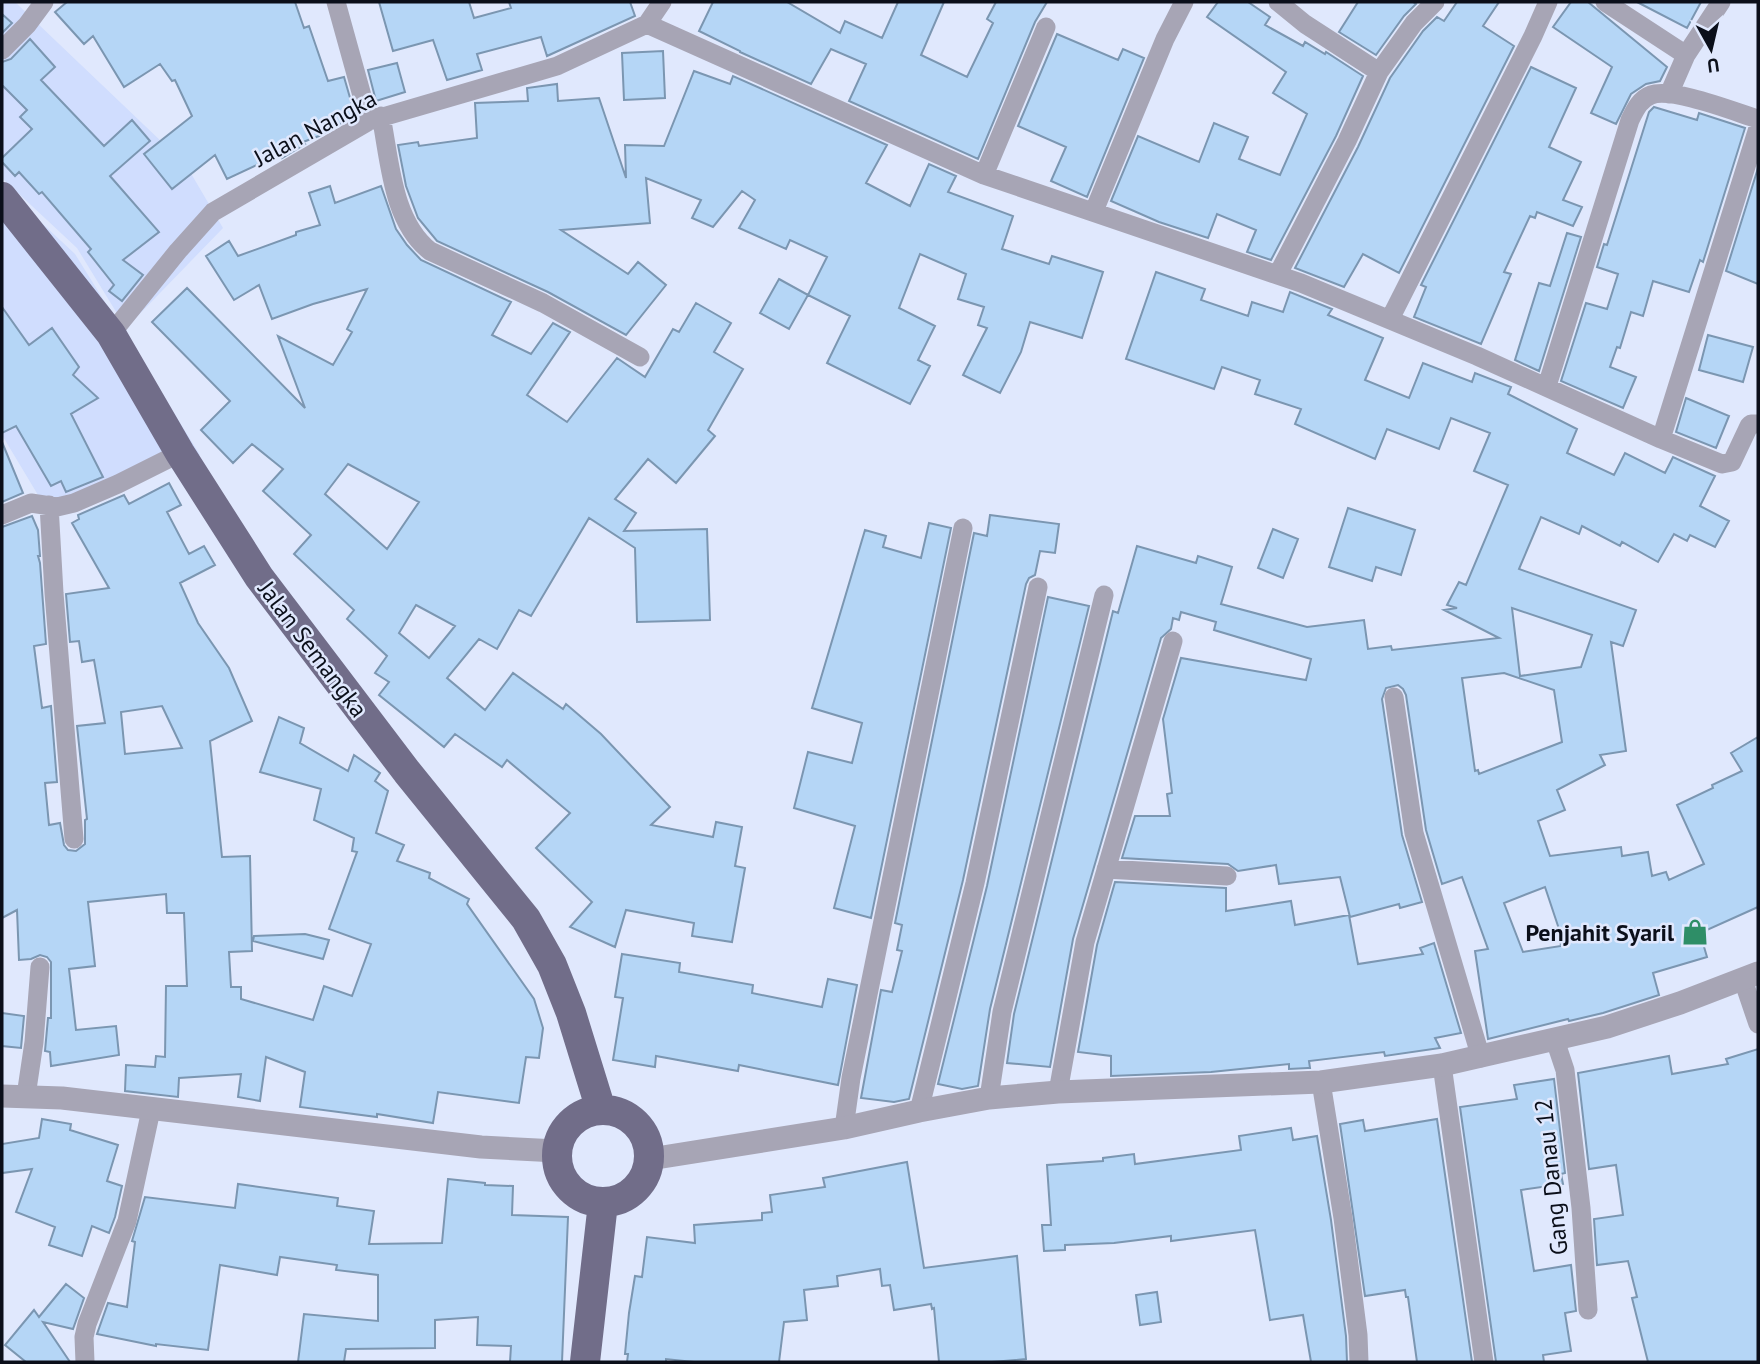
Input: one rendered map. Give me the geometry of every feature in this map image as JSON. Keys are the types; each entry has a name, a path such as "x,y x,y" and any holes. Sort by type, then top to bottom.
{"main road":[{"name":"Jalan Semangka","path":"2,197 111,334 180,453 259,577 407,772 526,919 552,965 571,1013 601,1110"},
{"path":"601,1110 616,1112 631,1119 642,1130 648,1144 650,1160 642,1181 634,1189 625,1197 603,1203 581,1197 565,1182 557,1162 557,1151 562,1135 572,1122 601,1110"},
{"path":"585,1362 603,1203"}],"street":[{"path":"2,50 27,25 44,2"},
{"path":"336,2 375,118 406,223 416,240 430,251 543,303 640,357"},
{"path":"662,2 647,24 985,175 1278,274 1391,319 1547,386 1661,439 1726,465 1732,462 1749,426 1758,424"},
{"path":"1094,211 1165,39 1184,2"},
{"path":"1278,2 1305,24 1379,72"},
{"path":"1278,274 1347,141 1379,72 1414,23 1435,2"},
{"path":"1391,319 1548,2"},
{"path":"1605,2 1686,55"},
{"path":"1669,94 1686,55 1721,2"},
{"name":"Jalan Nangka","path":"111,334 213,212 375,118 557,66 647,24"},
{"path":"985,175 1046,27"},
{"path":"1547,386 1630,120 1637,107 1648,96 1669,94 1758,119"},
{"path":"1661,439 1758,128"},
{"path":"2,515 30,503 57,506 85,499 180,453"},
{"path":"49,505 74,839"},
{"path":"844,1128 851,1078 962,528"},
{"path":"919,1111 975,883 1038,587"},
{"path":"989,1098 1002,1012 1104,595"},
{"path":"1058,1092 1085,942 1173,641"},
{"path":"1394,697 1414,834 1481,1058"},
{"path":"1106,869 1227,876"},
{"path":"26,1096 34,1042 40,967"},
{"path":"650,1160 844,1128 989,1098 1058,1092 1321,1082 1443,1065 1607,1027 1751,976 1758,1024"},
{"name":"Gang Danau 12","path":"1555,1040 1565,1070 1581,1208 1588,1310"},
{"path":"1443,1065 1484,1362"},
{"path":"1321,1082 1343,1218 1359,1362"},
{"path":"2,1096 62,1098 481,1147 557,1151"},
{"path":"85,1362 84,1337 87,1324 127,1222 151,1110"}],"shaded area":[{"path":"2,2 15,2 186,165 223,228 126,328 77,248 2,178"},
{"path":"2,186 75,254 200,455 50,515 2,435"}],"building":[{"path":"67,2 295,2 304,28 309,26 328,81 344,77 355,115 303,142 305,144 282,158 280,154 227,179 215,155 172,189 144,154 192,116 175,80 172,81 160,64 124,87 93,36 84,44 55,12"},
{"path":"379,2 469,2 474,18 511,8 509,2 630,2 635,16 547,56 541,37 477,54 482,70 447,80 433,40 393,51"},
{"path":"713,2 787,2 840,33 845,21 882,38 898,2 944,2 921,55 967,77 993,23 987,19 996,2 1047,2 1035,22 978,159 849,101 866,64 831,49 811,84 699,31"},
{"path":"1218,2 1248,2 1270,17 1265,25 1303,46 1305,42 1325,54 1326,52 1363,76 1336,136 1271,260 1247,252 1256,230 1217,214 1208,238 1159,222 1111,201 1138,136 1199,162 1214,123 1248,137 1239,159 1280,175 1307,114 1273,93 1286,72 1207,17"},
{"path":"1358,2 1416,4 1376,55 1339,32"},
{"path":"1457,2 1499,2 1483,26 1514,46 1399,273 1363,254 1344,287 1295,268 1358,147 1390,78 1423,31 1437,17 1444,21"},
{"path":"1571,2 1588,2 1667,67 1660,81 1646,84 1631,94 1616,124 1591,113 1612,67 1553,27"},
{"path":"1637,2 1701,2 1687,28"},
{"path":"2,14 12,23 2,33"},
{"path":"1057,34 1118,60 1123,49 1144,58 1087,197 1051,181 1066,147 1018,126"},
{"path":"30,39 55,67 41,80 104,146 132,120 150,141 110,176 159,232 123,260 143,275 122,301 109,291 114,285 88,252 91,249 42,192 39,194 19,172 15,176 2,162 2,158 32,129 20,117 27,110 2,85 2,62 11,59"},
{"path":"663,51 665,98 624,100 622,53"},
{"path":"397,63 405,92 376,101 368,70"},
{"path":"1531,67 1576,88 1549,147 1581,162 1563,200 1582,207 1573,226 1537,212 1535,218 1530,216 1504,272 1511,274 1481,344 1414,317 1426,287 1421,285"},
{"path":"694,71 730,84 733,76 887,145 866,183 910,206 929,164 956,176 948,192 1013,216 1002,249 1049,264 1052,256 1103,272 1082,338 1030,322 1021,352 1000,393 963,375 987,328 978,325 984,307 958,299 966,274 920,254 899,308 935,326 918,360 930,366 910,404 827,363 850,316 808,295 827,257 790,240 786,249 739,228 755,200 742,191 713,227 692,218 701,200 646,178 650,223 561,230 628,274 638,262 666,285 626,335 548,292 437,241 418,218 406,186 398,145 418,142 419,146 477,138 475,103 528,101 527,88 557,84 558,101 599,98 626,178 625,145 664,146"},
{"path":"1654,107 1697,120 1699,113 1745,128 1703,262 1700,260 1689,292 1653,281 1643,316 1631,312 1620,348 1617,347 1610,367 1636,377 1623,408 1561,381 1586,303 1607,309 1618,274 1597,267 1604,244 1607,245 1649,112"},
{"path":"1758,168 1758,284 1726,271"},
{"path":"330,186 335,203 381,186 396,229 421,260 511,302 492,335 531,354 553,323 570,332 527,395 567,422 617,358 645,377 673,329 679,332 696,303 731,323 714,352 743,369 708,430 715,436 676,483 648,459 615,499 636,513 624,531 707,529 710,620 637,622 635,548 589,518 531,616 519,610 497,649 479,639 447,678 485,710 513,673 563,709 566,704 601,734 670,807 651,825 713,837 716,822 742,827 735,866 745,868 732,942 692,936 694,923 626,910 615,947 570,927 592,902 536,848 570,813 507,760 502,767 455,734 444,747 379,695 389,682 375,673 387,656 347,619 354,610 294,554 311,535 263,491 283,469 252,444 233,463 201,430 230,401 152,322 187,288 305,408 278,336 333,365 352,332 347,329 367,289 272,319 259,285 234,300 206,256 229,241 238,256 320,225 309,193","holes":["348,464 419,502 387,549 325,494","416,605 455,626 429,658 399,633"]},
{"path":"1567,233 1581,237 1539,371 1515,360 1539,283 1550,286"},
{"path":"1156,272 1205,289 1201,300 1248,316 1252,302 1283,312 1290,292 1332,309 1328,315 1383,338 1365,380 1409,398 1423,363 1472,382 1475,373 1511,387 1508,394 1577,429 1567,453 1614,475 1625,453 1665,473 1673,457 1715,476 1700,506 1729,521 1715,547 1690,535 1687,541 1674,534 1658,562 1622,542 1620,546 1582,526 1579,534 1541,517 1519,569 1636,610 1623,646 1611,642 1626,751 1600,755 1605,765 1557,790 1565,810 1538,821 1550,856 1621,847 1622,856 1648,852 1652,876 1666,872 1669,880 1704,864 1677,805 1742,771 1731,753 1758,737 1758,907 1700,933 1707,957 1653,973 1659,995 1603,1013 1488,1039 1475,951 1488,949 1462,877 1442,884 1426,830 1406,695 1398,685 1386,688 1382,699 1402,835 1422,902 1400,908 1399,904 1350,917 1340,877 1279,884 1276,865 1238,871 1228,864 1122,858 1135,816 1170,816 1167,794 1172,793 1163,719 1181,658 1306,680 1311,659 1214,630 1216,622 1181,612 1179,620 1173,618 1171,629 1161,638 1073,939 1050,1067 1007,1063 1014,1014 1113,611 1118,613 1137,546 1196,563 1198,556 1232,567 1221,604 1307,627 1364,620 1368,649 1391,646 1392,650 1499,638 1444,610 1457,608 1447,605 1459,582 1466,585 1508,485 1474,471 1490,433 1451,418 1439,449 1387,429 1375,459 1295,424 1301,409 1255,394 1260,380 1222,367 1214,389 1126,359","holes":["1512,608 1592,635 1581,667 1520,676","1504,673 1554,690 1562,742 1479,774 1478,770 1475,771 1462,678","1545,887 1558,926 1561,946 1523,952 1504,903"]},
{"path":"779,279 808,295 789,329 760,313"},
{"path":"2,307 29,345 52,328 79,367 73,375 98,398 71,414 103,477 66,492 61,481 51,486 16,426 2,433"},
{"path":"1708,335 1753,347 1743,382 1699,370"},
{"path":"1686,398 1729,416 1716,448 1676,432"},
{"path":"2,442 23,493 2,502"},
{"path":"169,483 181,505 167,512 189,554 204,546 215,565 180,583 198,623 229,668 252,721 210,741 222,857 250,856 252,951 229,952 231,987 241,987 241,999 313,1020 324,986 352,996 371,944 329,929 357,852 352,851 354,838 314,820 321,789 260,772 279,717 304,728 300,743 348,771 354,755 380,773 375,781 388,791 376,833 404,845 397,861 430,873 429,878 469,899 467,904 534,999 543,1028 539,1058 526,1057 519,1103 438,1092 433,1123 377,1114 377,1117 300,1107 305,1072 266,1057 260,1101 238,1097 241,1074 179,1078 178,1097 125,1091 126,1065 155,1067 156,1056 165,1057 166,986 187,986 184,913 167,913 166,894 88,902 95,966 69,969 76,1030 116,1026 119,1055 51,1066 50,1052 45,1051 48,1018 51,1018 51,962 40,955 19,960 17,910 2,918 2,527 32,516 38,530 46,644 34,646 42,708 51,706 57,782 45,783 49,825 60,823 64,845 68,850 76,851 85,844 87,819 77,726 105,723 94,660 82,662 79,641 70,642 66,594 109,588 72,523 79,519 78,515 124,495 129,504","holes":["162,706 182,748 125,754 121,712"]},
{"path":"1348,508 1415,530 1401,575 1376,567 1372,581 1329,567"},
{"path":"990,515 1059,524 1055,553 1040,551 1035,575 1029,578 1026,584 963,880 909,1099 894,1102 861,1098 881,990 892,992 902,951 897,950 902,925 895,923 974,533 987,536"},
{"path":"929,523 951,528 871,918 834,908 855,826 794,808 808,752 852,763 862,723 812,708 865,530 886,536 883,547 921,558"},
{"path":"1273,529 1298,539 1283,578 1258,568"},
{"path":"1048,597 1089,606 990,1009 978,1086 962,1089 938,1084 987,886"},
{"path":"1115,882 1226,888 1226,911 1291,901 1295,925 1349,915 1358,964 1423,954 1420,948 1434,943 1461,1033 1435,1038 1440,1048 1385,1056 1384,1052 1309,1061 1310,1068 1289,1069 1289,1064 1211,1072 1111,1076 1111,1056 1078,1052 1097,945"},
{"path":"305,934 329,940 323,959 253,941 254,936"},
{"path":"622,954 680,963 679,972 753,985 752,993 822,1007 828,979 857,985 838,1085 739,1065 738,1071 656,1056 655,1067 613,1060 623,998 615,997"},
{"path":"2,1013 24,1016 21,1048 2,1046"},
{"path":"1758,1049 1758,1362 1648,1362 1632,1298 1637,1297 1628,1261 1597,1265 1594,1219 1623,1215 1616,1165 1589,1169 1578,1073 1669,1056 1672,1074 1728,1064 1726,1059"},
{"path":"1554,1079 1565,1173 1561,1174 1563,1184 1521,1190 1534,1271 1571,1265 1576,1311 1565,1313 1571,1351 1543,1355 1544,1362 1496,1362 1460,1107 1517,1099 1514,1085"},
{"path":"42,1119 71,1124 70,1130 118,1145 107,1181 122,1186 115,1217 109,1233 92,1226 82,1256 49,1245 55,1227 16,1212 32,1169 2,1173 2,1144 39,1138"},
{"path":"1437,1119 1472,1362 1417,1362 1405,1290 1365,1296 1340,1124 1363,1120 1365,1131"},
{"path":"1291,1128 1293,1140 1317,1136 1331,1220 1347,1362 1311,1362 1303,1315 1270,1320 1255,1230 1171,1241 1171,1236 1114,1243 1065,1245 1065,1250 1044,1251 1042,1225 1051,1225 1047,1165 1103,1161 1103,1158 1134,1154 1135,1164 1241,1150 1239,1136"},
{"path":"907,1162 924,1268 1017,1256 1026,1359 939,1362 934,1308 932,1309 931,1304 894,1310 890,1285 882,1286 880,1269 837,1276 838,1286 804,1290 807,1320 784,1322 779,1362 694,1362 666,1359 666,1362 627,1362 628,1354 625,1354 629,1313 635,1276 642,1277 647,1237 695,1243 694,1225 762,1220 762,1213 772,1212 770,1195 825,1187 823,1178"},
{"path":"448,1179 513,1186 512,1215 568,1217 562,1362 510,1362 511,1346 477,1345 478,1317 435,1320 435,1348 346,1349 344,1362 298,1362 304,1314 378,1321 378,1275 336,1270 337,1265 280,1257 277,1275 220,1265 208,1350 156,1346 97,1334 108,1303 127,1307 135,1242 132,1241 145,1197 235,1208 238,1184 338,1198 337,1206 374,1211 369,1244 442,1243"},
{"path":"66,1284 84,1298 73,1329 43,1322 70,1362 26,1362 5,1345 34,1310 39,1317"},
{"path":"1157,1292 1161,1322 1140,1325 1136,1295"}],"place":[{"name":"Penjahit Syaril","path":"1695,932"}]}
